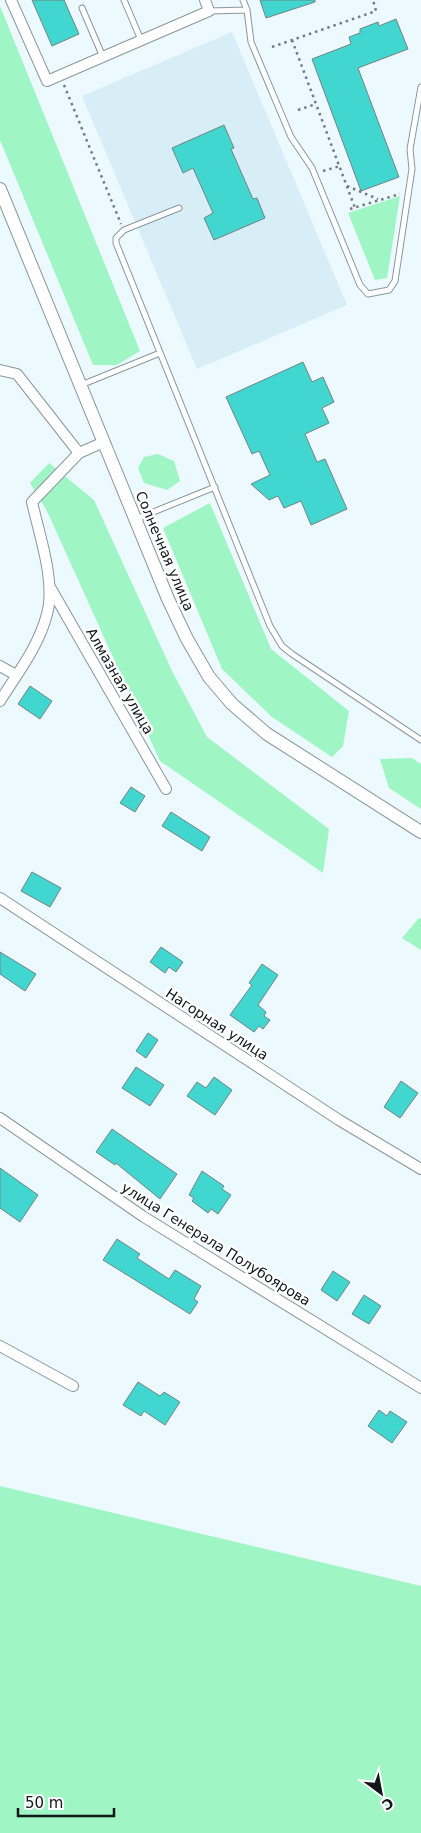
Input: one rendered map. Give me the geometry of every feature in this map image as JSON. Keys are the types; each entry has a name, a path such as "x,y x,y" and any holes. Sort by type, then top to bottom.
{"street":[{"path":"11,0 46,81 209,11 205,0"},
{"name":"Солнечная улица","path":"0,189 187,639 209,677 232,704 267,734 421,832"},
{"path":"0,370 16,374 79,453"},
{"path":"0,701 36,645 48,614 50,586 32,502 79,453 104,442"},
{"name":"Алмазная улица","path":"50,586 166,789"},
{"path":"0,666 16,675"},
{"name":"Нагорная улица","path":"0,898 339,1120 421,1169"},
{"name":"улица Генерала Полубоярова","path":"0,1118 144,1218 421,1388"},
{"path":"0,1346 73,1386"}],"lane":[{"path":"124,0 141,40"},
{"path":"243,0 247,10 251,42 296,146 312,168 360,285 368,294 389,290 395,281 412,169 410,149 421,87"},
{"path":"82,8 103,57"},
{"path":"209,11 247,10"},
{"path":"179,208 124,230 116,238 116,243 270,626 282,646 421,740"},
{"path":"81,385 160,353"},
{"path":"136,519 214,487"}],"path":[{"path":"272,47 376,11 373,0"},
{"path":"292,40 355,208"},
{"path":"60,75 124,230"},
{"path":"298,110 316,104"},
{"path":"323,171 340,166"},
{"path":"347,186 380,200"},
{"path":"350,209 409,191"}],"shaded area":[{"path":"232,32 347,305 197,369 82,96"}],"green space":[{"path":"0,6 140,351 117,365 93,365 0,140"},
{"path":"400,196 387,278 375,280 348,213"},
{"path":"158,454 174,461 180,481 167,490 144,483 138,468 144,457"},
{"path":"49,463 94,500 172,671 207,737 329,829 323,873 160,761 47,511 30,483"},
{"path":"210,503 271,649 349,711 343,746 332,757 272,717 222,669 163,528"},
{"path":"412,758 421,764 421,809 389,788 380,759"},
{"path":"419,918 421,919 421,950 402,938"},
{"path":"0,1486 421,1586 421,1833 0,1833"}],"building":[{"path":"32,0 64,0 79,34 52,46"},
{"path":"260,0 315,0 315,2 266,18"},
{"path":"396,19 408,49 358,68 399,177 361,191 312,59 351,44 349,37 360,33 360,29 378,22 379,26"},
{"path":"224,125 234,148 231,149 253,199 257,198 265,218 214,240 204,218 213,213 193,168 183,173 172,148"},
{"path":"303,362 312,382 323,377 334,402 322,408 329,423 305,434 317,462 325,459 347,509 311,525 301,501 284,508 278,496 269,500 251,484 270,475 259,451 252,454 226,397"},
{"path":"30,686 52,701 40,719 18,704"},
{"path":"131,787 145,796 135,812 120,803"},
{"path":"171,812 210,837 202,851 162,826"},
{"path":"32,872 61,888 50,907 21,891"},
{"path":"161,947 183,962 176,972 169,967 165,973 150,962"},
{"path":"0,952 36,974 25,991 0,974"},
{"path":"262,964 278,975 258,1005 266,1012 264,1016 270,1020 263,1029 259,1026 254,1032 230,1015 252,985 249,983"},
{"path":"148,1033 158,1040 146,1058 136,1051"},
{"path":"136,1067 164,1085 150,1106 122,1088"},
{"path":"214,1077 232,1090 215,1115 187,1096 197,1082 206,1088"},
{"path":"401,1081 418,1093 400,1118 384,1107"},
{"path":"112,1129 177,1174 160,1199 116,1163 115,1165 96,1152"},
{"path":"0,1168 38,1195 20,1222 0,1208"},
{"path":"202,1171 224,1186 222,1189 231,1195 218,1214 211,1209 208,1213 192,1201 194,1198 189,1195"},
{"path":"117,1239 140,1254 137,1258 169,1279 175,1270 201,1286 194,1299 198,1302 190,1314 103,1260"},
{"path":"333,1271 350,1282 337,1301 321,1290"},
{"path":"364,1295 381,1306 369,1324 352,1314"},
{"path":"138,1382 160,1396 164,1392 180,1402 165,1425 144,1411 141,1416 123,1405"},
{"path":"379,1410 387,1416 390,1411 407,1422 392,1443 368,1426"}]}
